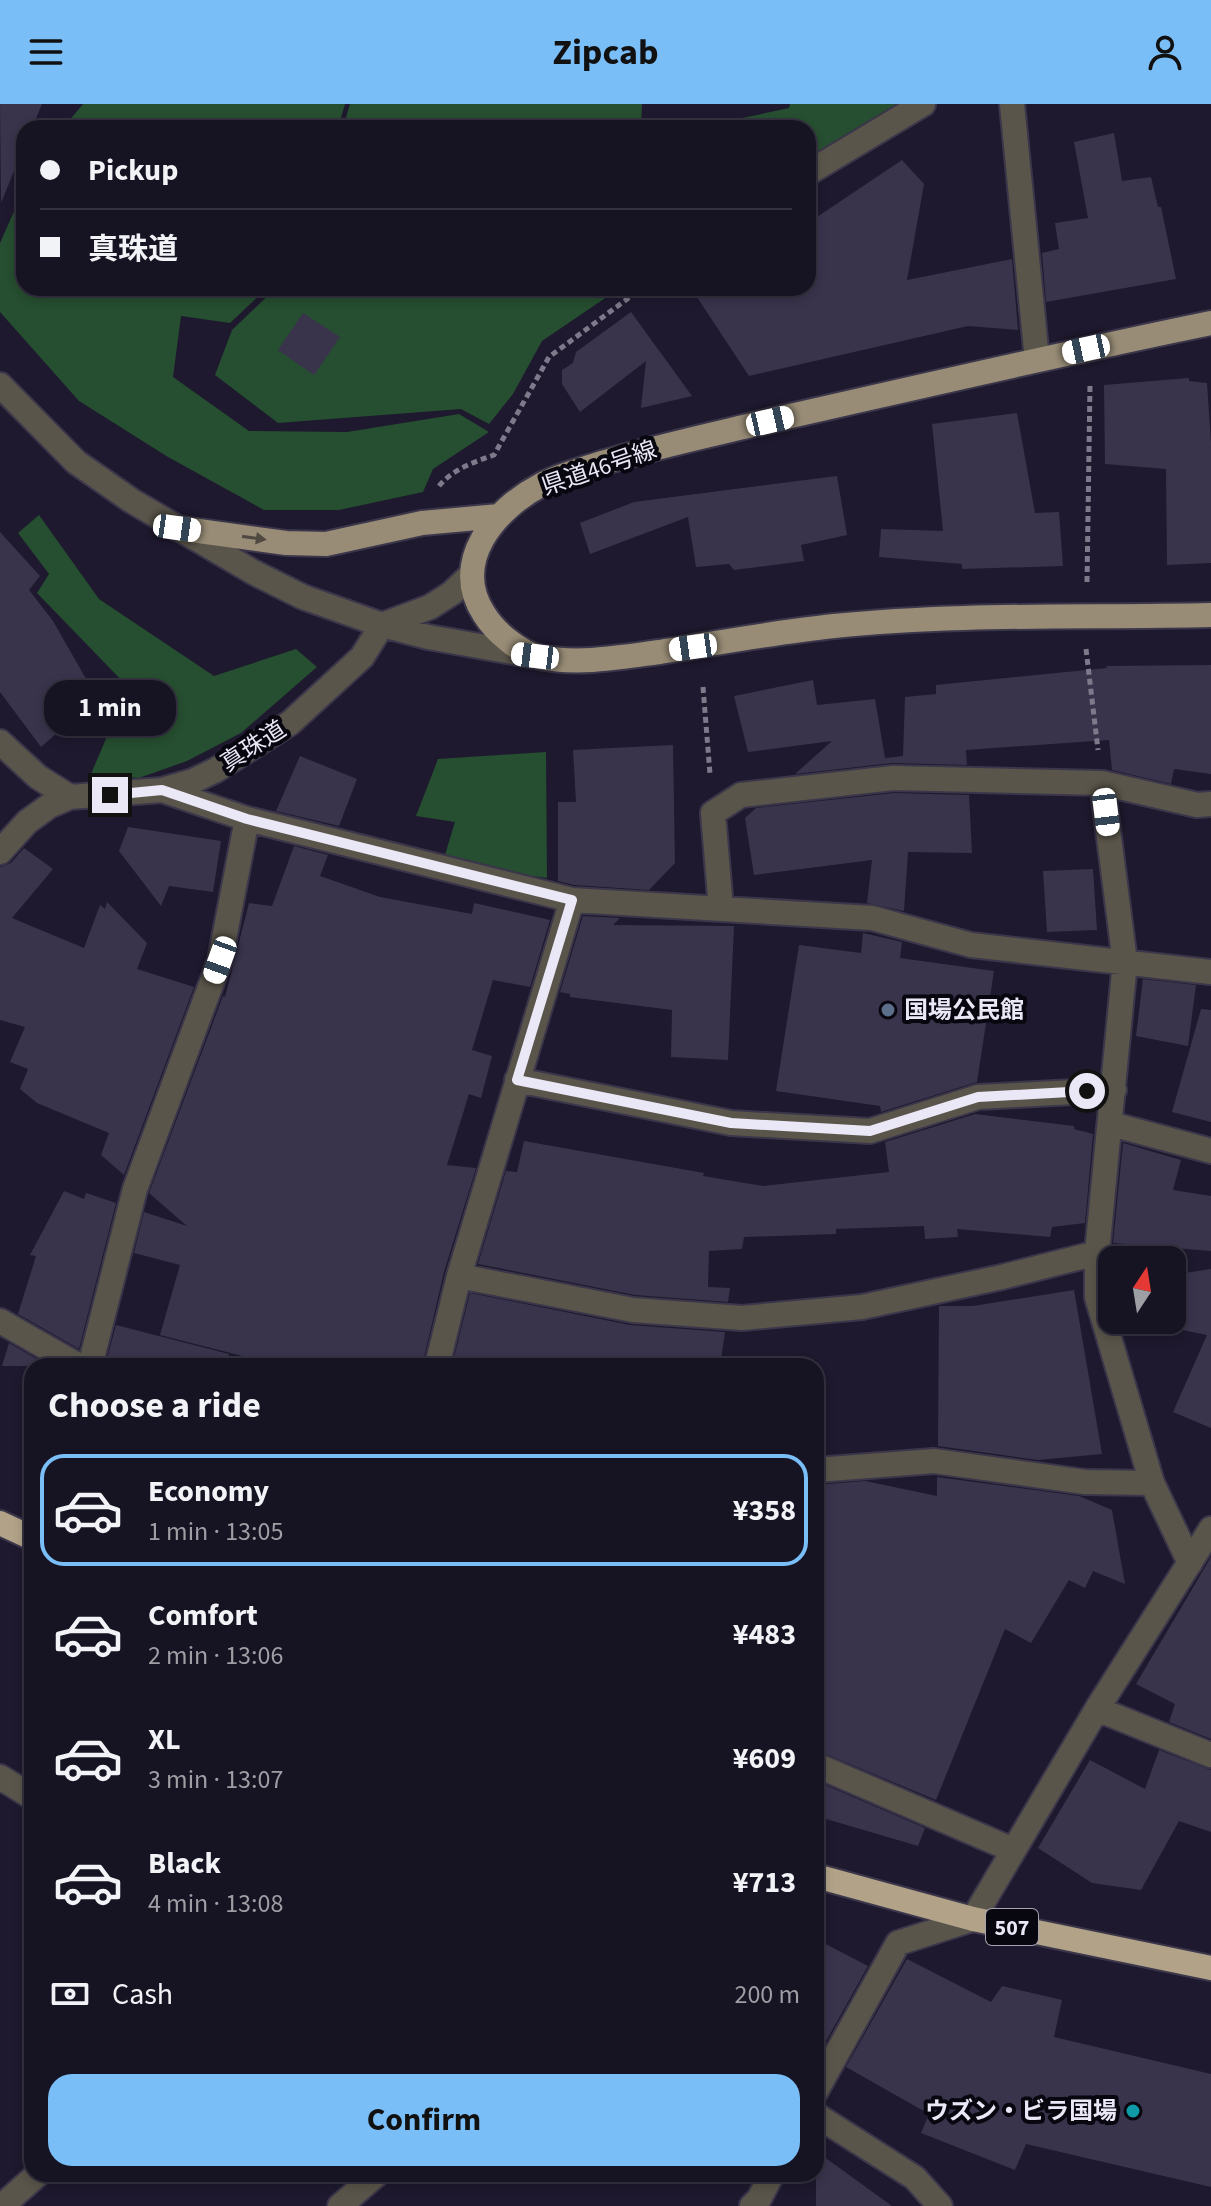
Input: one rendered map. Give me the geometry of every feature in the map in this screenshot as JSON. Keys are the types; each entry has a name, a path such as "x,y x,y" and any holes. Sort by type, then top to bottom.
{"highway":[{"path":"0,1523 24,1534"},
{"name":"507","path":"824,1878 973,1919 1211,1968"}],"main road":[{"name":"県道46号線","path":"472,574 485,531 499,516 540,486 612,460 656,447 1211,323"},
{"path":"177,528 286,543 326,544 422,523 499,516"},
{"path":"472,574 478,605 491,626 535,656 594,659 693,647 768,633 903,620 1211,615"}],"street":[{"path":"816,168 923,104"},
{"path":"1012,104 1037,360"},
{"path":"0,385 76,462 177,528 253,572 303,597 382,625 502,652 535,656"},
{"path":"382,625 430,607 452,593 472,574"},
{"name":"真珠道","path":"0,852 27,822 49,806 70,797 162,790 216,770 290,723 362,657 382,625"},
{"path":"0,742 38,777 70,797"},
{"path":"721,909 713,813 741,795 893,778 1102,783 1197,805 1211,804"},
{"path":"1102,783 1125,962 1097,1253 1097,1297 1152,1483 1190,1563"},
{"path":"162,790 247,819 572,900 872,918 971,945 1211,972"},
{"path":"92,1358 135,1189 220,960 247,819"},
{"path":"439,1358 459,1276 572,900"},
{"path":"517,1080 731,1123 870,1131 978,1097 1114,1090"},
{"path":"1111,1124 1211,1151"},
{"path":"459,1276 633,1310 742,1318 862,1307 1097,1253"},
{"path":"0,1321 65,1358"},
{"path":"824,1469 934,1461 1085,1482 1152,1483"},
{"path":"824,2077 898,1943 973,1919 1097,1709 1211,1529"},
{"path":"1097,1709 1211,1755"},
{"path":"824,1768 1013,1850"},
{"path":"0,1777 24,1792"},
{"path":"824,2120 915,2178 940,2206"},
{"path":"2,2206 29,2182"},
{"path":"340,2206 368,2182"},
{"path":"752,2206 768,2182"}],"path":[{"path":"437,488 446,477 494,455 549,357 631,296"},
{"path":"1087,591 1090,375"},
{"path":"1086,645 1102,783"},
{"path":"703,687 713,813"}],"green space":[{"path":"83,104 345,104 340,120 70,120"},
{"path":"350,104 642,104 641,120 345,120"},
{"path":"790,104 900,104 816,157 816,120 733,120 789,108"},
{"path":"16,207 16,296 259,296 230,323 181,316 173,377 249,431 347,432 459,414 489,432 433,469 423,492 339,510 264,510 168,457 79,401 0,312 0,243"},
{"path":"268,296 608,296 542,341 513,394 489,424 461,409 278,423 215,375 232,330"},
{"path":"39,515 99,599 214,676 296,649 317,667 241,733 187,761 139,778 91,774 128,687 37,593 49,574 18,533"},
{"path":"546,752 547,878 458,866 444,858 455,822 416,816 438,759"}],"building":[{"path":"0,104 42,104 35,120 16,120 16,166 1,203"},
{"path":"1114,133 1122,181 1151,177 1158,207 1161,207 1176,279 1046,302 1042,253 1059,249 1055,223 1088,218 1074,142"},
{"path":"902,160 924,184 907,280 1012,259 1018,330 968,326 749,376 696,296 816,296 816,218"},
{"path":"631,312 692,396 641,408 646,361 580,412 562,384 562,370 573,363 576,352"},
{"path":"303,313 340,337 314,375 278,350"},
{"path":"1189,378 1189,381 1207,383 1211,443 1211,563 1167,565 1166,469 1105,464 1104,385"},
{"path":"1017,413 1035,513 1059,512 1063,566 962,569 962,564 879,557 881,529 943,531 932,424"},
{"path":"837,476 847,535 801,545 804,561 734,570 729,564 696,567 688,517 590,554 580,523 634,502"},
{"path":"0,532 40,576 29,590 53,621 97,698 41,747 0,692"},
{"path":"1211,665 1211,774 1174,769 1171,784 1112,770 1109,740 966,750 967,765 892,763 795,774 832,741 748,752 734,696 813,680 817,705 875,699 885,758 903,756 905,697 936,694 936,685 1106,666"},
{"path":"673,745 675,863 649,890 574,885 558,881 558,802 576,802 573,750"},
{"path":"300,756 357,779 339,826 276,811"},
{"path":"894,793 969,795 972,853 908,852 904,911 867,903 872,860 754,875 745,818 756,808"},
{"path":"128,827 221,841 213,892 169,886 161,906 119,851"},
{"path":"294,846 328,855 320,876 380,897 472,914 474,903 550,920 530,987 493,980 472,1050 492,1056 481,1098 469,1094 447,1165 476,1168 444,1272 424,1358 251,1358 160,1335 180,1265 134,1253 144,1212 187,1226 149,1193 225,997 249,903 272,906"},
{"path":"24,848 53,869 12,918 84,948 100,905 105,909 107,902 147,943 137,969 194,987 124,1175 101,1155 109,1133 37,1103 20,1089 28,1069 10,1062 25,1027 0,1020 0,867 11,863"},
{"path":"1093,869 1097,930 1047,932 1043,871"},
{"path":"583,916 620,918 613,925 734,926 728,1060 671,1057 672,1010 570,997 570,994 560,992"},
{"name":"国場公民館","path":"863,933 902,942 900,958 994,971 977,1082 881,1112 880,1106 776,1091 799,945 861,953"},
{"path":"1143,979 1196,985 1188,1046 1136,1036"},
{"path":"1201,1009 1211,1010 1211,1122 1172,1112"},
{"path":"975,1114 1074,1126 1074,1129 1093,1134 1085,1223 1052,1227 1050,1237 957,1229 958,1237 925,1239 924,1226 836,1229 836,1234 744,1237 742,1249 709,1251 708,1287 730,1288 728,1302 635,1295 478,1264 506,1171 517,1172 524,1141 763,1186 889,1172 885,1142"},
{"path":"1123,1143 1181,1160 1173,1190 1211,1196 1211,1251 1186,1249 1186,1246 1113,1243"},
{"path":"64,1191 84,1199 86,1193 116,1203 79,1349 18,1314 36,1256 30,1255"},
{"path":"1211,1269 1211,1428 1173,1412 1207,1335 1186,1331 1186,1273"},
{"path":"1074,1290 1102,1454 1038,1460 938,1446 939,1306 973,1306"},
{"path":"470,1293 630,1325 725,1332 721,1358 454,1358"},
{"path":"116,1325 229,1354 228,1358 107,1358"},
{"path":"9,1343 35,1358 24,1358 24,1366 2,1366"},
{"path":"937,1477 1079,1496 1112,1510 1125,1584 1093,1571 1085,1588 1069,1580 1031,1643 1005,1629 936,1800 824,1753 824,1484 865,1481 937,1496"},
{"path":"1211,1557 1211,1739 1169,1722 1175,1704 1136,1684"},
{"path":"1159,1750 1211,1770 1211,1832 1179,1821 1141,1890 1092,1883 1038,1848 1090,1760 1145,1789"},
{"path":"824,1784 925,1828 918,1846 824,1818"},
{"path":"824,1943 868,1966 824,2045"},
{"path":"907,1959 991,2002 1002,1986 1062,2000 1054,2037 1211,2074 1211,2187 1026,2144 1015,2170 921,2133 929,2114 846,2067"},
{"path":"824,2157 892,2206 816,2206 816,2182 824,2182"}],"place":[{"name":"国場公民館","path":"888,1010"},
{"name":"ウズン・ビラ国場","path":"1133,2111"}],"route":[{"path":"110,795 162,790 247,819 572,900 517,1080 731,1123 870,1131 978,1097 1087,1091"}]}
